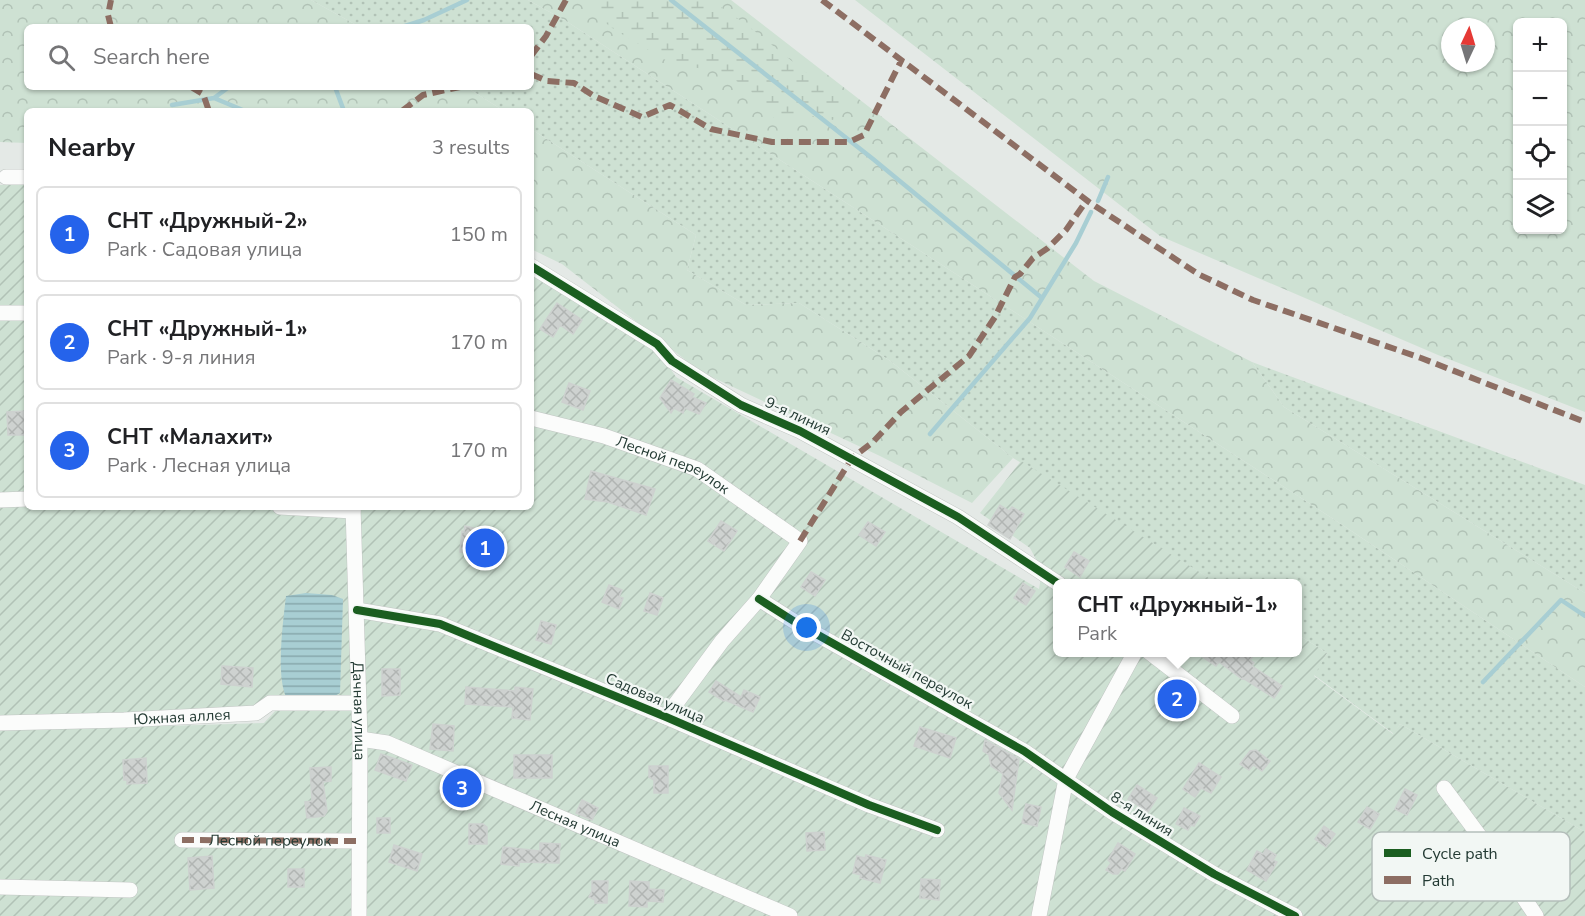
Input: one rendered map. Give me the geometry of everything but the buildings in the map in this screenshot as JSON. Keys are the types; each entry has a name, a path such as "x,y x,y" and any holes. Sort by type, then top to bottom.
{"street":[{"path":"6,177 24,177"},
{"name":"9-я линия","path":"534,268 657,344 672,361 741,405 810,436 958,517 1053,579"},
{"path":"0,313 24,313"},
{"name":"Лесной переулок","path":"534,419 604,436 697,469 800,541 759,599"},
{"path":"0,500 24,499"},
{"name":"Дачная улица","path":"353,510 360,739 359,916"},
{"path":"666,717 722,641 759,599"},
{"name":"Восточный переулок","path":"759,599 795,622 980,726"},
{"name":"Садовая улица","path":"357,610 440,624 666,717 869,805 937,830"},
{"path":"1039,916 1047,864 1066,779 1132,657"},
{"path":"1155,657 1232,716"},
{"name":"Южная аллея","path":"0,723 124,720 256,713 270,703 358,703"},
{"name":"8-я линия","path":"980,726 1066,779 1112,812 1214,874 1295,916"},
{"name":"Лесная улица","path":"360,739 387,743 790,916"},
{"path":"1444,788 1477,832"},
{"name":"Лесной переулок","path":"182,840 359,841"},
{"path":"0,887 130,890"},
{"path":"1526,901 1536,916"}],"green space":[{"path":"0,0 311,0 355,24 24,24 24,90 471,90 499,108 24,108 24,143 0,142"},
{"path":"311,0 528,0 566,21 1338,522 1585,687 1585,832 1400,724 1394,734 1314,675 1327,653 1302,637 1302,579 1210,579 1013,458 889,360 799,303 746,305 687,270 696,235 534,131 534,108 499,108 471,90 534,90 534,24 355,24"},
{"path":"528,0 731,0 1094,281 1252,362 1284,407 1585,593 1585,687 1338,522 566,21"},
{"path":"601,0 711,0 747,25 843,102 838,118 832,120 822,116 774,118 758,102 748,87 714,70 674,65 615,30 599,18"},
{"path":"855,0 1585,0 1585,412 1438,355 1160,236"},
{"path":"534,131 696,235 687,270 746,305 799,303 889,360 1013,458 972,503 880,456 701,372 562,264 534,250"},
{"path":"0,185 24,185 24,510 534,510 534,264 654,344 676,377 1039,589 1042,571 1030,548 980,513 1021,461 1211,579 1053,579 1053,657 1302,657 1302,637 1327,653 1314,676 1393,734 1400,724 1585,832 1585,916 0,916","holes":["270,703 276,710 264,723 167,726 154,718 256,713"]},
{"path":"1252,362 1585,485 1585,593 1284,407"}],"water":[{"path":"306,593 332,595 343,599 340,693 333,697 286,697 283,687 281,648 286,596"}],"waterway":[{"path":"411,24 467,0"},
{"path":"671,0 873,159 1042,298"},
{"path":"172,105 214,98 225,90"},
{"path":"336,90 343,108"},
{"path":"214,98 238,108"},
{"path":"1098,201 1108,177"},
{"path":"930,434 1030,318 1076,243 1091,212"},
{"path":"1483,682 1561,600 1585,616"}],"marked path":[{"path":"110,24 108,15 111,0"},
{"path":"534,52 546,36 566,0"},
{"path":"822,0 1089,202 1198,274 1253,300 1421,358 1585,422"},
{"path":"534,75 547,81 574,83 594,96 642,117 670,105 711,129 772,142 849,142 864,135 902,59"},
{"path":"196,90 203,94 208,108"},
{"path":"406,108 423,95 446,90"},
{"path":"800,541 852,458 873,442 901,412 969,356 995,317 1015,277 1066,230 1087,200"},
{"path":"182,840 359,841"}],"cycle path":[{"path":"534,268 657,344 672,361 741,405 800,431 958,517 1053,580"},
{"path":"759,599 795,622 1024,751 1112,812 1214,874 1295,916"},
{"path":"357,610 440,624 666,717 869,805 937,830"}],"place":[{"name":"СНТ «Дружный-2»","path":"485,548"},
{"name":"СНТ «Дружный-1»","path":"1177,699"},
{"name":"СНТ «Малахит»","path":"462,788"}]}
